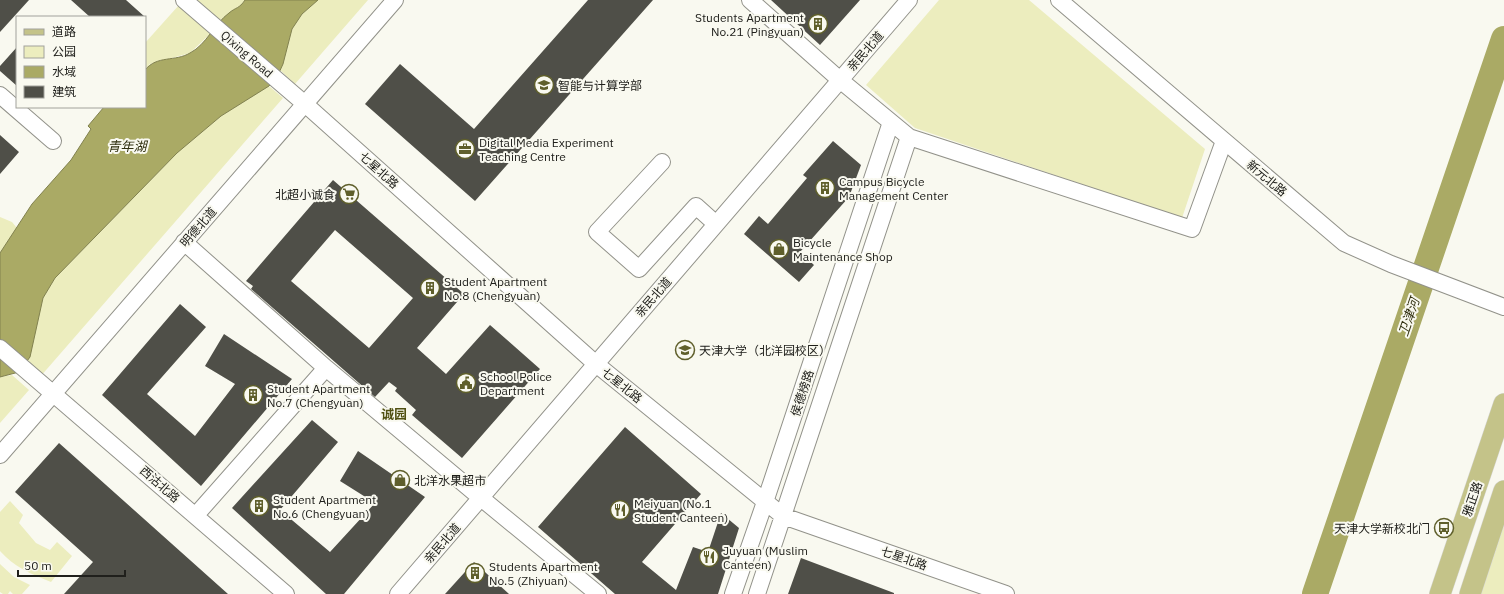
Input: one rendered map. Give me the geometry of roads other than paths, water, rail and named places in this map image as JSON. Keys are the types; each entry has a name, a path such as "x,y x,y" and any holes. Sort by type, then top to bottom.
{"main road":[{"name":"雅正路","path":"1440,594 1504,404"},
{"path":"1470,594 1504,492"}],"street":[{"name":"Qixing Road","path":"184,0 289,91"},
{"name":"明德北道","path":"0,455 395,0"},
{"path":"750,0 840,80 909,137 1192,229 1224,141"},
{"name":"亲民北道","path":"398,594 909,0"},
{"name":"新元北路","path":"1059,0 1344,243 1458,285 1504,299"},
{"name":"新元北路","path":"1072,0 1346,236 1392,261"},
{"name":"七星北路","path":"289,91 596,364 783,516 1006,594"},
{"path":"0,95 53,141"},
{"name":"侯德榜路","path":"733,594 891,122"},
{"name":"侯德榜路","path":"757,594 909,137"},
{"path":"662,162 597,232 639,269 696,206 716,224"},
{"path":"184,242 326,368 598,594"},
{"name":"新元北路","path":"1458,285 1504,307"},
{"name":"西沽北路","path":"0,348 286,594"},
{"path":"196,516 326,368"}],"water":[{"name":"青年湖","path":"245,0 318,0 302,14 292,29 283,64 277,77 269,86 221,116 177,153 55,278 43,298 30,357 19,372 0,377 0,253 32,204 71,160 91,129 88,126 103,108 146,108 146,69 155,62 184,56 196,49 231,11"}],"waterway":[{"name":"卫津河","path":"1315,594 1504,39"}],"place":[{"name":"Students Apartment No.21 (Pingyuan)","path":"818,24"},
{"name":"智能与计算学部","path":"544,85"},
{"name":"Digital Media Experiment Teaching Centre","path":"465,149"},
{"name":"Campus Bicycle Management Center","path":"825,188"},
{"name":"北超小诚食","path":"349,194"},
{"name":"Bicycle Maintenance Shop","path":"779,249"},
{"name":"Student Apartment No.8 (Chengyuan)","path":"430,288"},
{"name":"天津大学（北洋园校区）","path":"685,350"},
{"name":"School Police Department","path":"466,383"},
{"name":"Student Apartment No.7 (Chengyuan)","path":"253,395"},
{"name":"北洋水果超市","path":"400,480"},
{"name":"Student Apartment No.6 (Chengyuan)","path":"259,506"},
{"name":"Meiyuan (No.1 Student Canteen)","path":"620,510"},
{"name":"天津大学新校北门","path":"1444,528"},
{"name":"Juyuan (Muslim Canteen)","path":"709,557"},
{"name":"Students Apartment No.5 (Zhiyuan)","path":"475,573"}],"district":[{"name":"诚园","path":"394,414"}]}
